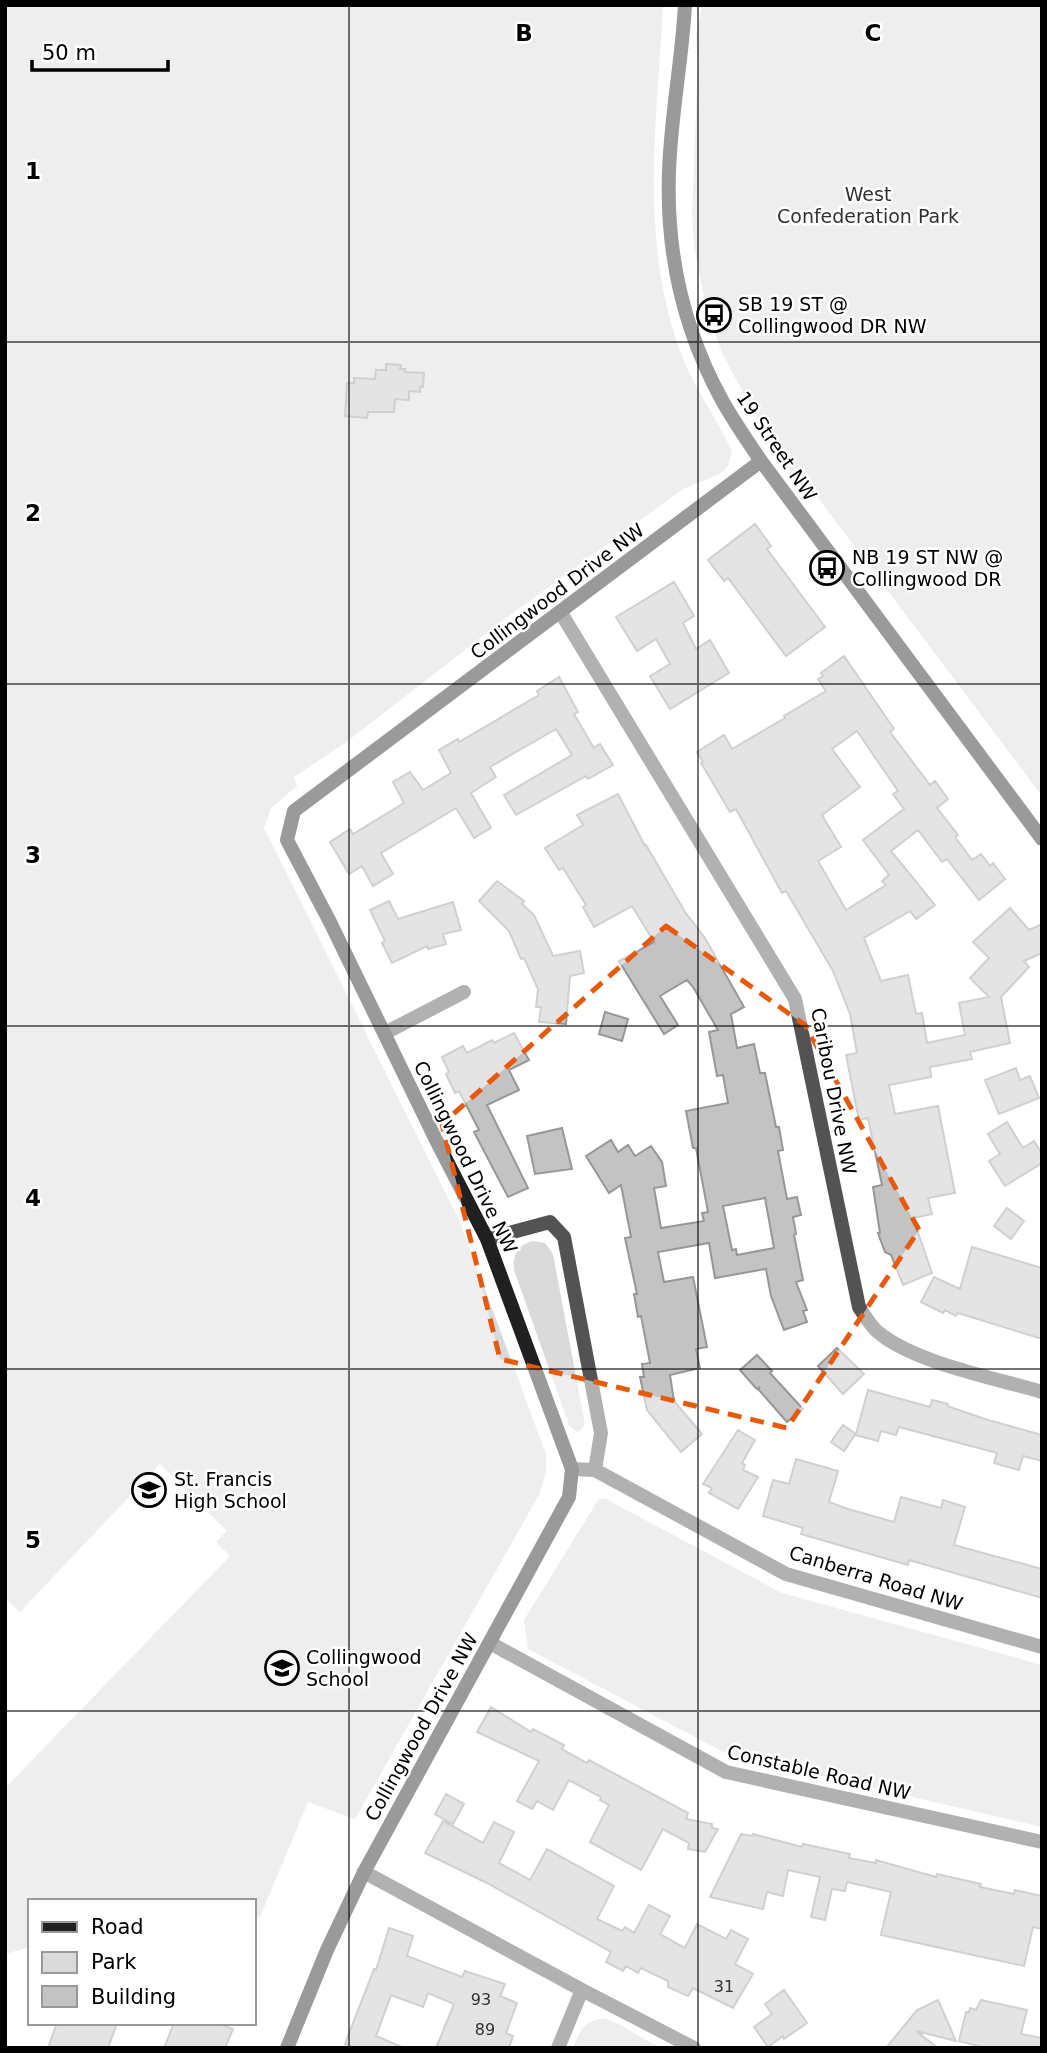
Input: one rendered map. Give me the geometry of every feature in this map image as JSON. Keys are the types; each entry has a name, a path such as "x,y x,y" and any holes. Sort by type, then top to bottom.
{"street":[{"name":"19 Street NW","path":"685,5 669,169 671,243 686,317 705,366 724,403 761,461 1042,839"},
{"name":"Collingwood Drive NW","path":"287,2048 327,1950 364,1872 569,1497 572,1469 487,1239 287,840 294,811 761,461"},
{"name":"Caribou Drive NW","path":"561,613 796,999 859,1307 877,1332 902,1349 930,1360 1042,1392"},
{"path":"386,1033 464,992"},
{"path":"487,1239 550,1222 564,1237 601,1433 595,1470"},
{"name":"Canberra Road NW","path":"572,1469 595,1470 786,1574 1042,1647"},
{"name":"Constable Road NW","path":"490,1643 726,1772 1042,1842"},
{"path":"364,1872 694,2048"},
{"path":"558,2048 582,1990"}],"highlighted area":[{"path":"666,926 805,1025 919,1230 787,1428 500,1359 442,1124"}],"green space":[{"path":"5,5 663,5 654,180 659,266 667,308 680,351 691,377 732,451 728,466 720,474 683,489 513,613 345,743 294,777 297,786 271,808 264,828 460,1222 546,1454 546,1473 539,1495 355,1819 308,1802 260,1917 256,1916 256,1899 28,1899 28,1948 5,1954 5,1788 230,1556 216,1542 227,1531 160,1464 20,1612 5,1598"},
{"name":"West Confederation Park","path":"702,5 1042,5 1042,796 812,490 798,480 785,463 779,448 748,402 722,353 706,307 694,246 692,216 698,59 696,37"},
{"path":"533,1241 545,1243 553,1254 585,1425 579,1432 569,1425 514,1270 517,1251"},
{"path":"604,1498 782,1593 1042,1665 1042,1827 727,1754 528,1649 524,1620 598,1500"},
{"path":"604,2018 660,2048 573,2048 583,2027"}],"building":[{"path":"386,364 401,365 400,369 405,369 405,372 424,373 420,392 409,391 409,400 395,399 394,412 368,412 367,418 345,416 347,383 354,383 354,378 375,379 376,370 386,370"},
{"path":"755,524 771,546 767,549 825,627 786,656 728,578 724,581 708,560"},
{"path":"674,582 694,616 683,623 696,649 710,640 729,673 670,709 650,676 670,664 656,639 637,651 616,617"},
{"path":"844,656 894,729 890,732 930,785 935,781 948,799 937,808 958,835 955,837 972,860 981,854 990,866 993,863 1005,879 979,900 947,859 942,862 918,830 891,851 935,905 916,919 910,911 864,938 881,981 908,975 916,1014 922,1013 927,1043 965,1035 959,1003 989,997 970,978 989,958 973,942 1010,908 1029,930 1042,924 1042,953 1024,961 1029,967 1001,997 1010,1043 970,1052 972,1059 930,1067 931,1077 889,1085 895,1114 938,1106 955,1193 928,1198 932,1214 913,1218 932,1273 903,1285 891,1255 885,1252 878,1233 873,1187 882,1185 868,1118 859,1120 846,1055 857,1053 850,1014 833,971 786,891 782,893 736,809 730,812 697,752 724,735 732,749 785,718 784,716 826,691 818,679 823,676 821,673","holes":["857,731 898,791 893,794 904,809 863,840 889,875 882,881 886,885 846,910 818,861 841,847 822,815 860,787 832,749"]},
{"path":"559,677 578,712 574,714 594,748 600,744 613,765 588,779 586,776 516,815 504,795 572,755 556,729 490,767 496,777 471,793 491,828 474,838 456,808 381,853 393,874 373,886 362,866 349,874 330,842 350,829 353,834 404,803 393,782 410,772 423,790 451,773 439,750 458,739 459,742 539,695 537,691"},
{"path":"618,794 645,846 685,912 705,938 744,1007 731,1014 737,1048 754,1044 760,1073 765,1073 776,1127 779,1127 783,1150 778,1151 787,1199 797,1197 801,1215 793,1217 803,1280 796,1282 807,1310 803,1311 807,1322 784,1330 771,1296 766,1269 715,1278 709,1243 658,1252 664,1282 693,1277 707,1347 696,1349 700,1368 670,1375 674,1401 702,1434 681,1452 647,1410 640,1377 644,1377 642,1364 650,1363 634,1294 637,1294 625,1238 631,1237 621,1185 609,1193 586,1156 611,1140 618,1152 628,1145 635,1156 651,1146 662,1162 666,1186 654,1188 661,1228 704,1221 702,1213 708,1212 686,1111 728,1103 723,1075 717,1076 709,1032 718,1030 687,980 660,996 678,1025 664,1034 619,961 654,942 632,906 594,927 583,907 586,905 563,868 559,870 545,848 583,825 577,815","holes":["765,1198 774,1248 737,1255 736,1249 732,1250 723,1206"]},
{"path":"497,881 524,901 522,904 534,915 553,956 580,951 584,973 570,976 566,1024 539,1022 541,1007 536,1007 538,989 524,958 521,959 509,931 479,901"},
{"path":"389,901 398,919 453,902 461,930 443,934 446,944 428,949 427,946 392,963 370,910"},
{"path":"605,1012 628,1019 622,1041 599,1034"},
{"path":"514,1033 529,1060 509,1070 519,1090 487,1105 528,1188 508,1197 474,1132 479,1130 459,1091 455,1093 446,1074 449,1072 442,1057 463,1046 467,1053 492,1040 494,1043"},
{"path":"1016,1068 1020,1080 1030,1076 1039,1098 999,1114 985,1080"},
{"path":"1007,1122 1023,1148 1034,1141 1042,1154 1042,1163 1005,1186 989,1161 1000,1154 988,1134"},
{"path":"562,1128 572,1169 535,1174 527,1136"},
{"path":"1007,1208 1024,1221 1011,1239 994,1226"},
{"path":"972,1247 1042,1268 1042,1339 958,1313 956,1316 945,1310 943,1313 921,1302 934,1277 960,1289"},
{"path":"837,1348 864,1374 843,1394 818,1366"},
{"path":"757,1355 803,1409 787,1422 758,1389 760,1387 757,1389 740,1370"},
{"path":"868,1390 930,1407 932,1400 948,1404 947,1406 988,1420 1042,1435 1042,1461 1023,1456 1019,1470 994,1463 997,1453 899,1427 896,1435 881,1431 878,1441 855,1435 844,1451 831,1442 843,1425 856,1434"},
{"path":"738,1430 755,1440 742,1463 745,1465 743,1470 758,1477 738,1509 709,1493 712,1488 703,1484"},
{"path":"796,1459 838,1471 829,1502 848,1509 894,1522 901,1497 941,1508 943,1500 965,1507 954,1545 1042,1569 1042,1598 909,1560 908,1565 801,1534 803,1528 763,1516 773,1480 789,1484"},
{"path":"491,1707 531,1732 533,1729 564,1745 562,1749 587,1763 589,1760 688,1813 686,1819 712,1824 712,1828 718,1829 705,1852 688,1849 689,1843 663,1829 641,1870 590,1842 609,1805 600,1800 601,1797 569,1780 553,1810 537,1801 532,1809 517,1801 539,1761 477,1732"},
{"path":"446,1794 464,1804 453,1824 435,1814"},
{"path":"443,1821 483,1843 494,1822 514,1832 499,1863 530,1880 547,1849 614,1886 597,1919 622,1931 625,1927 634,1933 649,1905 670,1916 660,1934 685,1948 697,1924 726,1939 731,1930 748,1939 735,1964 753,1974 733,2008 693,1988 688,1996 668,1987 668,1981 641,1968 638,1973 626,1966 623,1971 606,1962 611,1952 487,1883 425,1853"},
{"path":"741,1834 753,1834 802,1847 803,1844 850,1854 849,1858 876,1863 876,1860 936,1877 937,1874 981,1884 980,1887 1042,1896 1042,1929 1033,1927 1024,1966 881,1935 891,1892 847,1882 845,1891 832,1889 825,1920 811,1917 820,1877 788,1870 783,1896 767,1892 763,1909 710,1897"},
{"path":"389,1928 413,1936 407,1956 462,1977 465,1971 505,1984 500,1996 517,2003 506,2033 513,2036 509,2048 436,2048 454,2004 428,1993 423,2007 391,1995 376,2036 404,2048 355,2048 345,2044 374,1969 376,1970"},
{"path":"784,1990 807,2023 768,2047 754,2027 772,2014 765,2004"},
{"path":"938,2000 956,2041 916,2031 938,2048 886,2048 917,2010"},
{"path":"981,2000 1027,2010 1021,2034 1042,2038 1042,2048 986,2048 959,2041 966,2012 969,2012 970,2008 976,2010"},
{"path":"56,2025 116,2025 108,2048 48,2048"},
{"path":"173,2025 222,2025 233,2029 225,2048 164,2048"}],"place":[{"name":"SB 19 ST @ Collingwood DR NW","path":"714,315"},
{"name":"NB 19 ST NW @ Collingwood DR","path":"827,568"},
{"name":"St. Francis High School","path":"149,1490"},
{"name":"Collingwood School","path":"282,1668"}]}
